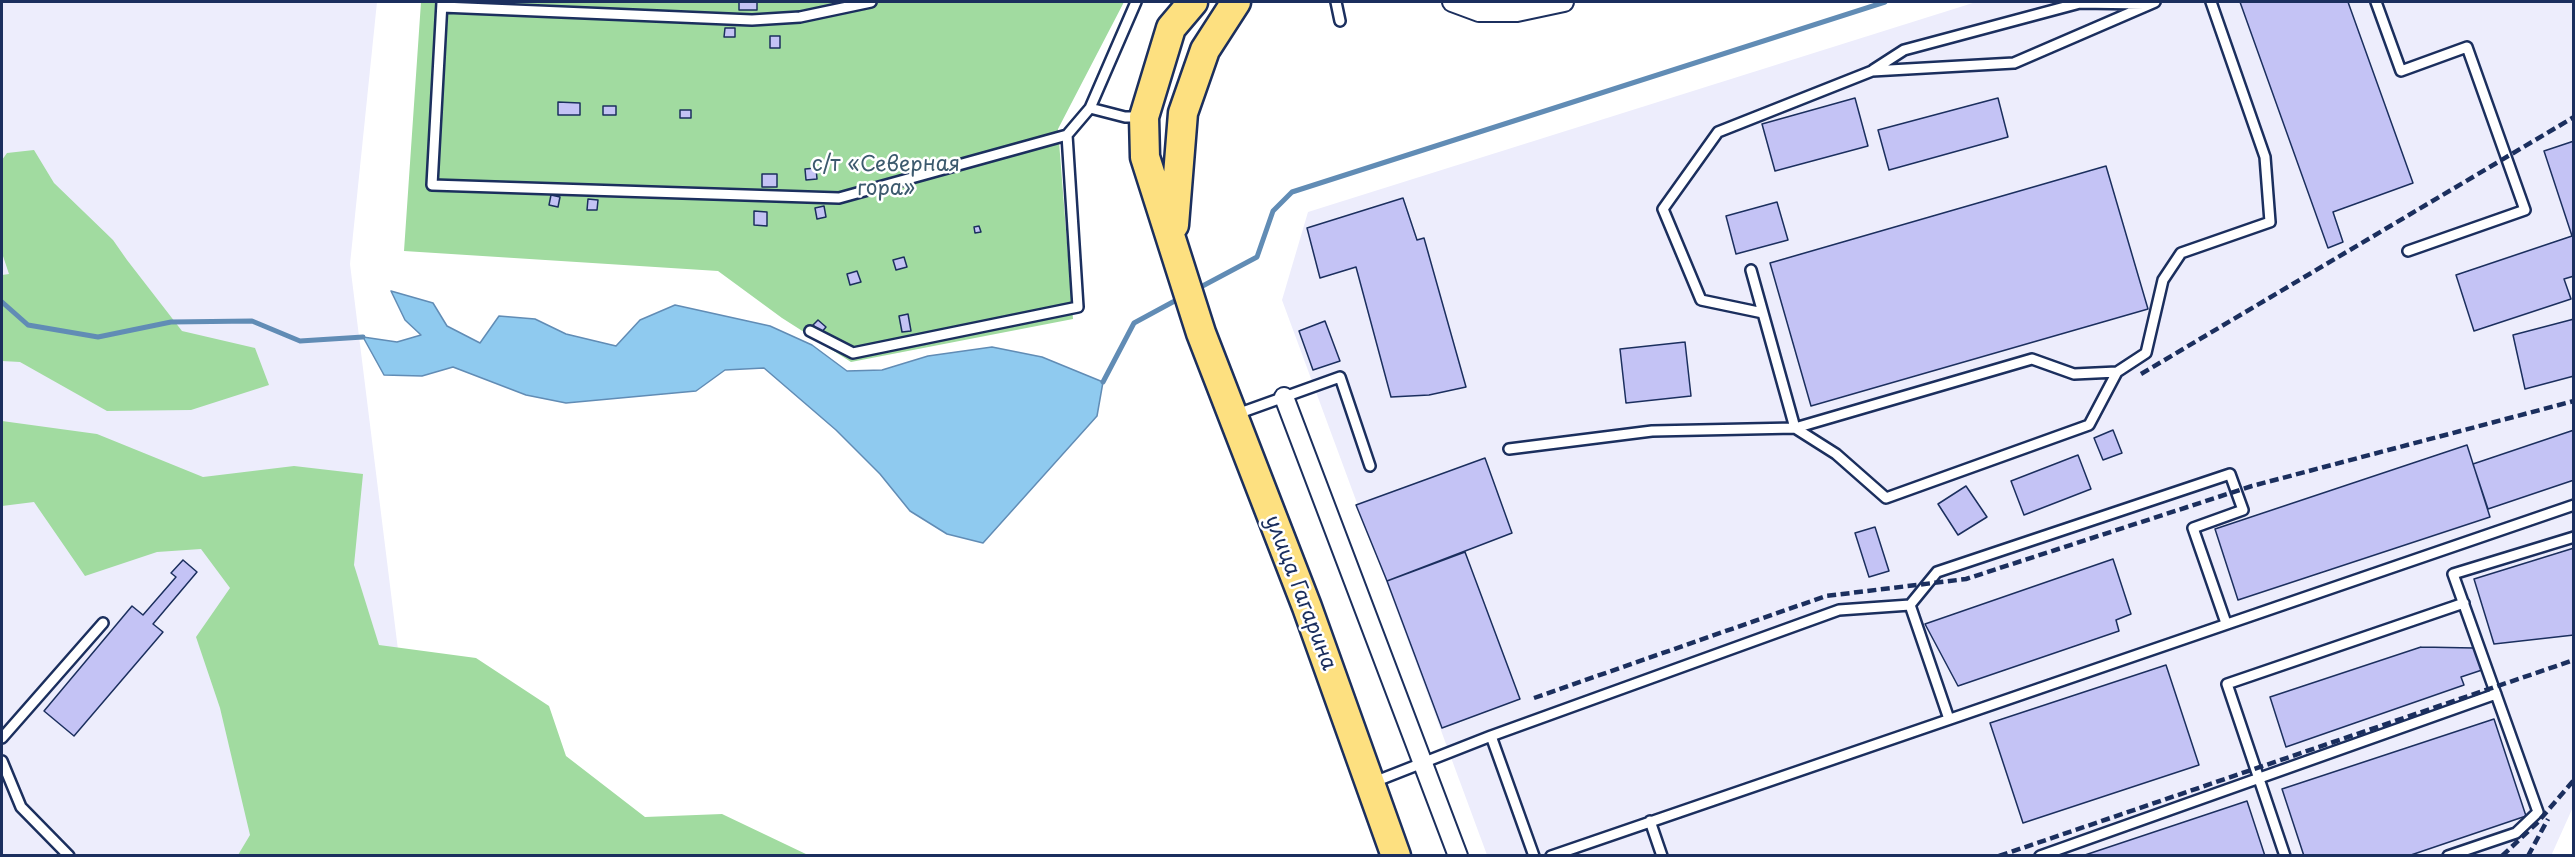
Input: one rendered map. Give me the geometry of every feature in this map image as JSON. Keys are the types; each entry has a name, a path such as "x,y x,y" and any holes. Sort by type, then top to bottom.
{"main road":[{"name":"улица Гагарина","path":"1193,2 1172,28 1144,117 1145,157 1173,239 1201,333 1306,607 1396,855"},
{"path":"1173,239 1183,113 1204,50 1236,2"}],"street":[{"path":"1452,2 1479,12 1517,12 1564,2"},
{"path":"1284,397 1458,855"}],"lane":[{"path":"871,2 800,17 752,20 442,4 432,184 839,198 1066,135 1090,108 1136,2"},
{"path":"1336,2 1340,21"},
{"path":"1751,270 1796,428 1836,454 1886,498 2089,425 2117,372 2146,353 2163,280 2181,253 2270,222 2265,157 2211,2"},
{"path":"2376,2 2401,71 2467,47 2525,210 2408,251"},
{"path":"1763,313 1701,300 1663,209 1718,132 1872,71 1904,50 2080,3 2152,3"},
{"path":"1872,71 2014,63 2152,3"},
{"path":"1090,108 1125,117 1144,117"},
{"path":"810,331 853,353 1078,307 1066,135"},
{"path":"1509,449 1652,431 1796,428 2032,359 2074,374 2117,372"},
{"path":"1232,416 1340,377 1370,466"},
{"path":"1370,784 1491,736 1839,610 1910,605 1937,572 2230,474 2242,510 2193,528 2226,623"},
{"path":"1551,855 2574,505"},
{"path":"2448,855 2516,833 2538,812 2453,574 2574,537"},
{"path":"2285,855 2227,684 2464,603"},
{"path":"1910,605 1949,718"},
{"path":"2,738 103,623"},
{"path":"2040,855 2496,694"},
{"path":"1491,736 1534,855"},
{"path":"2,761 21,807 69,855"},
{"path":"1650,821 1662,855"}],"shaded area":[{"path":"2,2 377,2 350,264 405,706 613,855 2,856"},
{"path":"1976,2 2573,2 2573,807 2551,856 1487,855 1282,300 1308,212"}],"green space":[{"name":"с/т «Северная гора»","path":"421,2 1124,2 1058,129 1073,319 851,362 782,318 718,271 404,251"},
{"path":"34,150 54,183 113,240 182,331 255,348 269,385 191,410 107,411 20,362 2,361 2,275 9,274 2,253 2,160 7,153"},
{"path":"2,421 97,434 203,477 294,466 363,474 354,565 379,645 476,658 549,706 566,756 645,817 722,814 808,855 238,855 250,835 220,708 196,637 230,588 201,549 157,552 85,576 34,502 2,506"}],"water":[{"path":"391,291 433,303 447,326 480,343 499,316 535,319 566,334 616,346 640,320 675,305 770,326 812,345 847,371 882,370 928,356 992,347 1042,357 1103,382 1097,416 983,543 947,534 910,511 880,474 836,430 764,368 725,370 696,391 566,403 526,395 453,367 422,376 384,375 363,337 397,342 421,335 405,320"}],"building":[{"path":"739,2 757,2 757,10 739,10"},
{"path":"2240,2 2348,2 2413,183 2333,212 2343,242 2328,248"},
{"path":"725,28 735,28 735,37 724,37"},
{"path":"770,36 780,36 780,48 770,48"},
{"path":"1855,98 1868,146 1775,171 1762,124"},
{"path":"1998,98 2008,137 1889,170 1878,130"},
{"path":"558,102 580,103 580,115 558,115"},
{"path":"603,106 616,106 616,115 603,115"},
{"path":"680,110 691,110 691,118 680,118"},
{"path":"2574,141 2574,276 2564,279 2571,299 2474,331 2456,275 2572,236 2544,151"},
{"path":"897,161 900,168 891,171 889,163"},
{"path":"2106,166 2148,309 1811,406 1770,263"},
{"path":"816,168 817,179 806,180 805,169"},
{"path":"762,174 777,174 777,187 762,187"},
{"path":"551,195 560,197 558,207 549,205"},
{"path":"1403,198 1417,240 1424,238 1466,387 1429,395 1391,397 1356,267 1320,278 1307,228"},
{"path":"588,199 598,200 597,210 587,210"},
{"path":"1777,202 1788,240 1736,254 1726,216"},
{"path":"824,206 826,217 817,219 815,208"},
{"path":"754,211 767,212 767,226 754,225"},
{"path":"979,226 981,232 975,233 974,227"},
{"path":"904,257 907,267 896,270 893,260"},
{"path":"857,271 861,282 850,285 847,274"},
{"path":"908,314 911,331 902,332 899,316"},
{"path":"2574,319 2574,376 2525,389 2513,335"},
{"path":"818,320 826,327 821,333 813,325"},
{"path":"1325,321 1340,361 1313,370 1299,331"},
{"path":"1685,342 1691,396 1626,403 1620,349"},
{"path":"2113,430 2122,453 2103,460 2094,438"},
{"path":"2574,430 2574,480 2488,509 2473,464"},
{"path":"2467,445 2490,517 2238,600 2215,529"},
{"path":"2078,455 2091,489 2024,515 2011,481"},
{"path":"1485,458 1512,533 1387,581 1356,505"},
{"path":"1966,486 1987,517 1958,535 1938,504"},
{"path":"1875,527 1889,571 1869,577 1855,533"},
{"path":"2574,548 2574,635 2494,644 2474,579"},
{"path":"1465,552 1520,699 1442,728 1387,581"},
{"path":"2113,559 2131,614 2116,620 2119,631 1958,686 1925,624"},
{"path":"183,560 197,572 153,624 163,632 74,736 44,711 132,606 143,615 176,577 171,573"},
{"path":"2421,647 2474,648 2482,670 2461,677 2464,685 2286,747 2270,697"},
{"path":"2166,665 2199,765 2023,823 1990,723"},
{"path":"2494,719 2526,816 2408,856 2304,856 2282,789"},
{"path":"2247,801 2265,856 2082,856"}],"waterway":[{"path":"1195,290 1257,257 1273,211 1292,192 1885,2"},
{"path":"1103,382 1134,323 1182,297"},
{"path":"2,302 28,325 98,337 171,322 252,321 300,341 363,337"}],"railway":[{"path":"2141,374 2574,117"},
{"path":"1534,698 1826,596 1966,579 2252,486 2574,401"},
{"path":"1999,856 2574,660"},
{"path":"2502,856 2537,823 2574,780"},
{"path":"2528,856 2548,819"}]}
